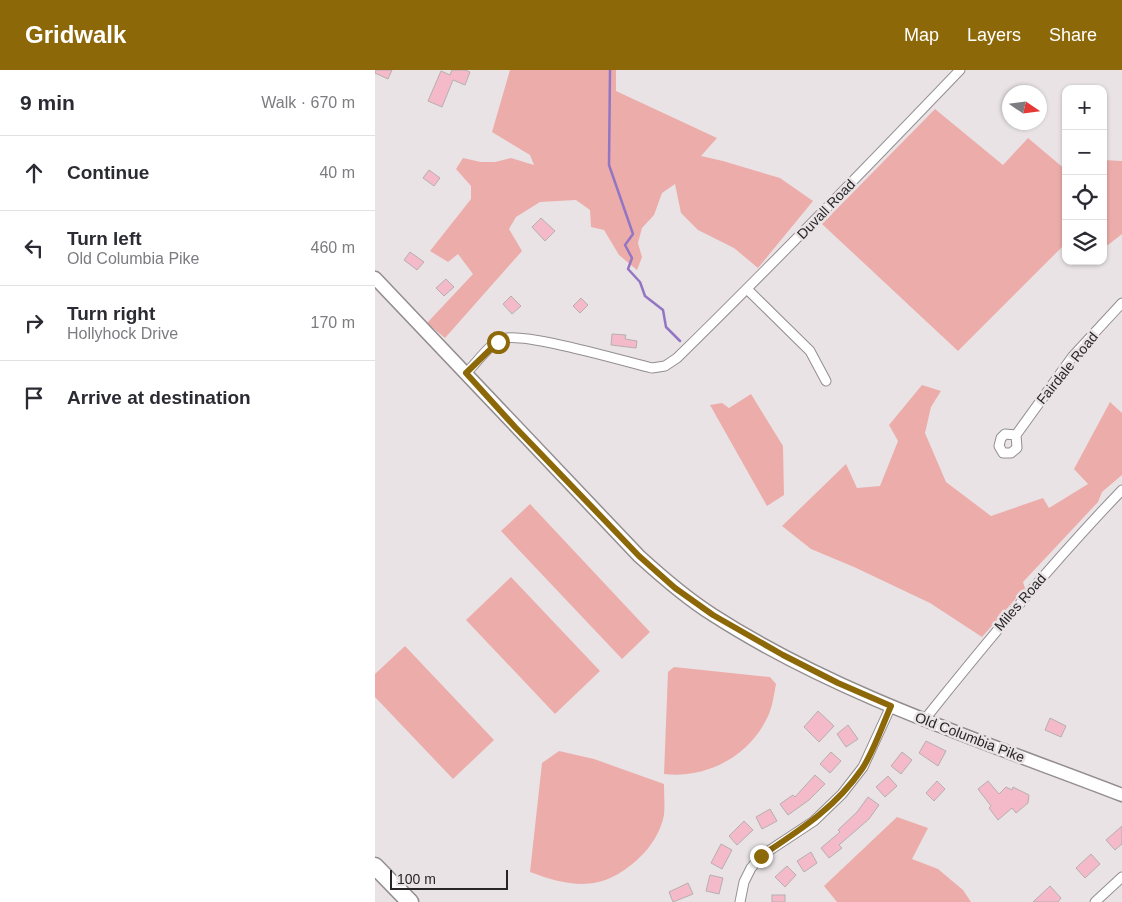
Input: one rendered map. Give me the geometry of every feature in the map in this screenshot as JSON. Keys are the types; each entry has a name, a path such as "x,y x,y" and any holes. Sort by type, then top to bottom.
{"highway":[{"path":"375,866 410,902"}],"main road":[{"name":"Old Columbia Pike","path":"375,278 639,556 675,588 713,615 783,655 838,683 891,706 1122,795"}],"street":[{"name":"Duvall Road","path":"466,373 496,343 504,338 540,341 652,368 665,366 677,358 828,208 960,70"},
{"path":"747,289 810,350 826,381"},
{"name":"Fairdale Road","path":"1016,435 1073,356 1122,303"},
{"name":"Miles Road","path":"925,719 994,632 1079,534 1122,490"},
{"path":"740,902 751,868 761,856 814,821 842,794 863,767 891,706"},
{"path":"1096,902 1122,877"}],"shaded area":[{"path":"510,70 616,70 616,91 717,138 701,156 780,178 813,201 758,268 734,248 698,230 681,213 675,184 662,193 654,215 642,228 638,243 642,257 637,270 619,255 604,230 591,227 590,210 576,200 540,202 516,217 509,229 522,251 445,338 427,323 473,274 458,254 448,262 430,251 471,199 471,186 456,169 463,158 481,162 495,162 511,158 534,165 530,155 492,132"},
{"path":"935,109 1003,165 1028,138 1062,167 1062,247 958,351 822,224"},
{"path":"1107,160 1122,161 1122,234 1108,245"},
{"path":"922,385 941,391 931,407 925,433 946,482 991,516 1043,498 1049,508 1088,484 1074,469 1110,402 1122,413 1122,475 1102,492 1098,502 1023,582 1025,588 982,637 930,603 811,549 782,526 846,464 857,488 880,486 898,441 889,425"},
{"path":"751,394 783,446 784,495 767,506 710,405 722,403 729,408"},
{"path":"530,504 650,632 622,659 501,531"},
{"path":"511,577 600,671 555,714 466,620"},
{"path":"405,646 494,740 453,779 375,697 375,674"},
{"path":"674,667 770,677 776,684 769,714 761,729 751,741 726,761 712,768 680,775 664,774 668,672"},
{"path":"559,751 594,759 664,784 664,815 661,827 648,849 626,869 600,882 574,884 530,872 542,763"},
{"path":"897,817 928,828 912,859 938,869 963,890 971,902 837,902 824,886"}],"building":[{"path":"375,70 392,70 388,79 375,73"},
{"path":"452,70 470,72 465,85 453,80 442,107 428,101 441,71 450,75"},
{"path":"429,170 440,178 434,186 423,178"},
{"path":"541,218 555,231 545,241 532,227"},
{"path":"410,252 424,262 417,270 404,260"},
{"path":"446,279 454,287 444,296 436,288"},
{"path":"511,296 521,306 512,314 503,304"},
{"path":"581,298 588,305 580,313 573,306"},
{"path":"612,334 626,335 625,339 637,341 636,348 611,345"},
{"path":"818,711 834,726 819,742 804,727"},
{"path":"1050,718 1066,726 1061,737 1045,730"},
{"path":"848,725 858,739 846,747 837,734"},
{"path":"926,741 946,751 938,766 919,753"},
{"path":"831,752 841,761 830,773 820,764"},
{"path":"902,752 912,760 901,774 891,766"},
{"path":"815,775 825,784 809,800 788,815 780,804 793,795 795,797"},
{"path":"888,776 897,786 885,797 876,787"},
{"path":"937,781 945,789 934,801 926,793"},
{"path":"988,781 999,794 1006,787 1012,790 1013,787 1029,795 1028,803 1016,813 1012,808 998,820 989,808 991,806 978,789"},
{"path":"868,797 879,805 869,819 839,845 842,848 829,858 821,848 840,832 838,830 857,812"},
{"path":"770,809 777,821 762,829 756,817"},
{"path":"744,821 753,830 737,845 729,836"},
{"path":"1122,826 1122,844 1115,850 1106,840"},
{"path":"721,844 732,850 722,869 711,863"},
{"path":"811,852 817,863 804,872 797,861"},
{"path":"1091,854 1100,864 1085,878 1076,868"},
{"path":"787,866 796,875 785,887 775,877"},
{"path":"710,875 723,878 719,894 706,891"},
{"path":"688,883 693,894 673,902 669,892"},
{"path":"1050,886 1061,898 1058,902 1033,902"},
{"path":"772,895 785,895 785,902 772,902"}],"waterway":[{"path":"610,70 609,165 633,234 625,245 632,258 628,269 640,282 645,296 663,310 666,327 680,341"}],"route":[{"path":"498,342 466,373 639,556 675,588 713,615 783,655 838,683 891,706 863,767 842,794 814,821 761,856"}]}
